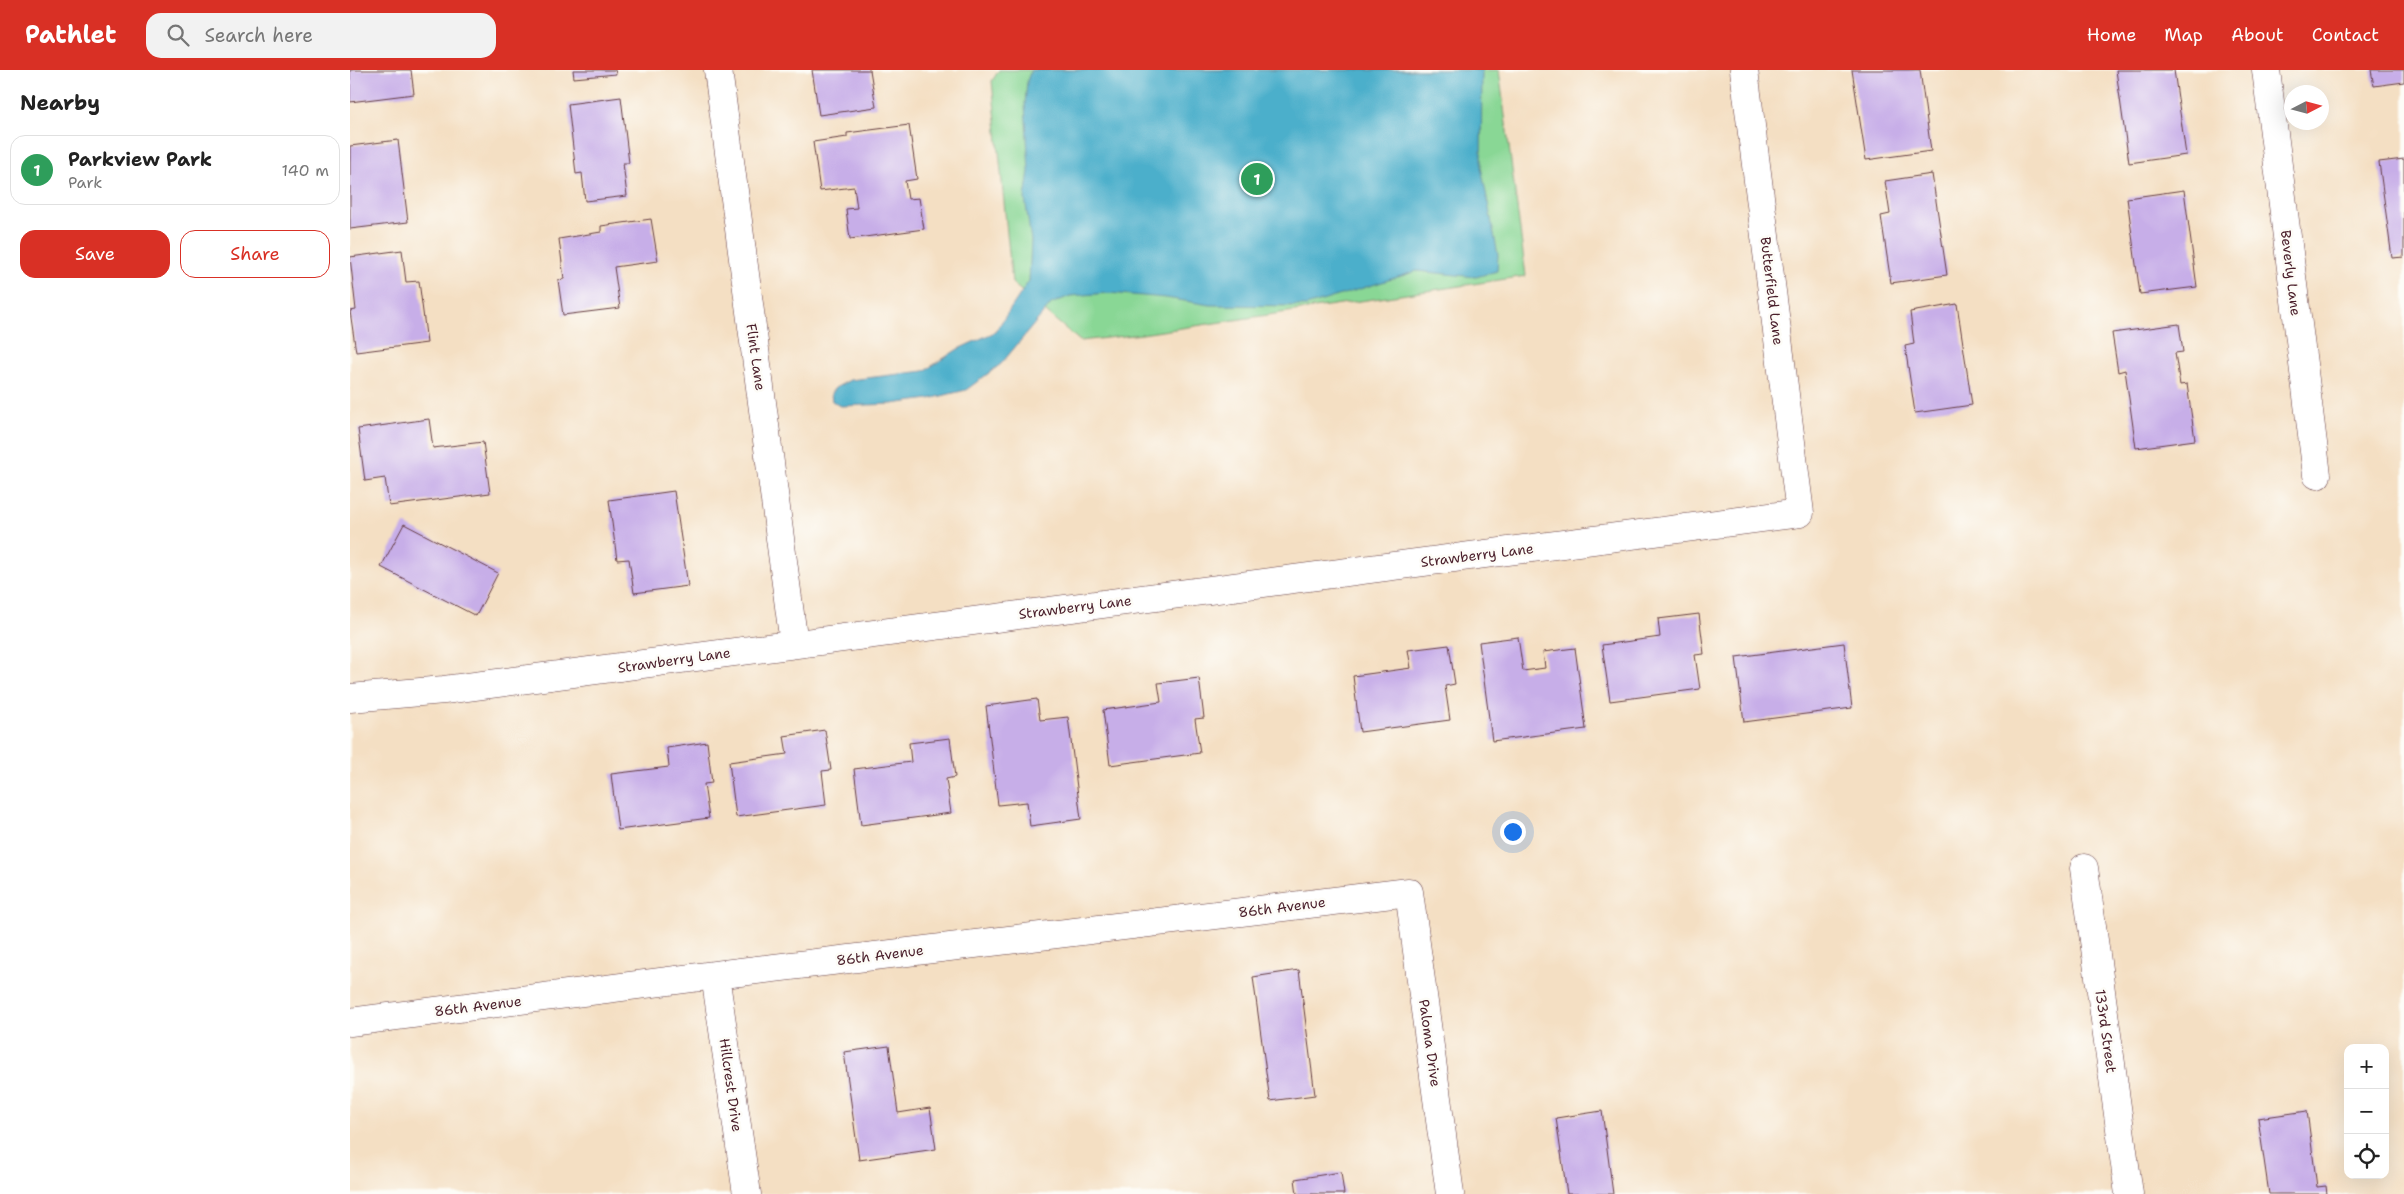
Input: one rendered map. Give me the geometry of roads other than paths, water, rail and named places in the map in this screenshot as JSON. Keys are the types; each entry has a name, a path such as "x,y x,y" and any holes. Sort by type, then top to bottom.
{"street":[{"name":"Flint Lane","path":"718,70 794,644"},
{"name":"Butterfield Lane","path":"1744,70 1800,513"},
{"name":"Beverly Lane","path":"2266,70 2317,475"},
{"name":"Strawberry Lane","path":"350,698 444,690 1800,513"},
{"name":"133rd Street","path":"2084,868 2129,1194"},
{"name":"86th Avenue","path":"350,1022 715,975 1409,892"},
{"name":"Paloma Drive","path":"1409,892 1450,1194"},
{"name":"Hillcrest Drive","path":"715,975 746,1194"}],"water":[{"path":"1031,70 1482,70 1481,167 1498,255 1497,271 1476,277 1417,271 1306,306 1210,305 1166,298 1109,293 1070,296 1051,304 1001,364 966,390 929,399 892,404 841,406 832,401 831,393 835,388 850,380 924,371 958,349 995,332 1029,281 1031,241 1025,198 1029,171 1025,104 1027,81"}],"place":[{"name":"Parkview Park","path":"1257,179"}]}
